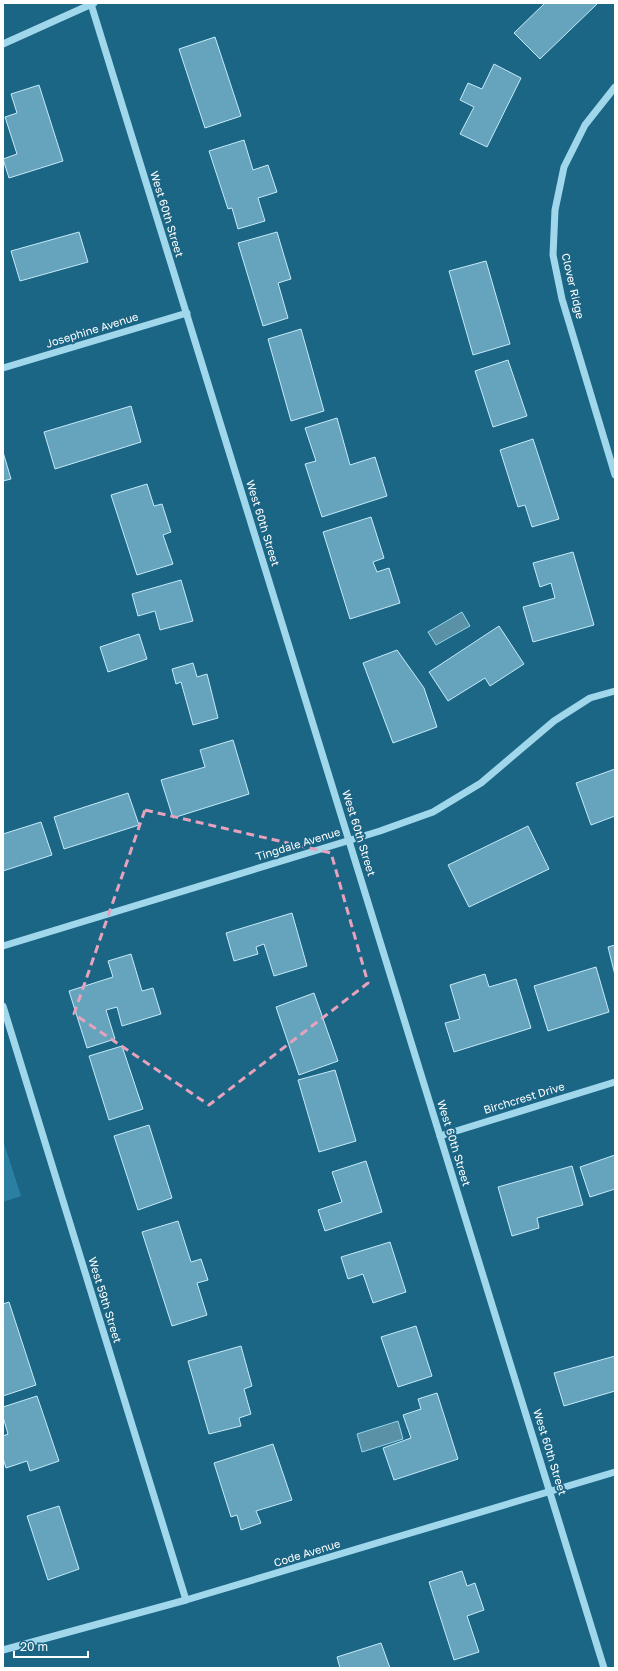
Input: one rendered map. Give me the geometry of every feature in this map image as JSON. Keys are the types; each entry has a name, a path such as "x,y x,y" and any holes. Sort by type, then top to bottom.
{"street":[{"path":"3,44 93,4"},
{"name":"West 60th Street","path":"93,4 604,1668"},
{"name":"Clover Ridge","path":"615,87 585,125 564,167 555,210 553,255 562,299 615,475"},
{"name":"Josephine Avenue","path":"3,368 187,313"},
{"name":"Tingdale Avenue","path":"3,946 350,840 434,812 481,783 554,721 590,698 615,691"},
{"name":"West 59th Street","path":"3,1006 186,1600"},
{"name":"Birchcrest Drive","path":"440,1136 615,1082"},
{"name":"Code Avenue","path":"3,1650 186,1600 615,1472"}],"highlighted area":[{"path":"145,810 331,853 368,983 209,1105 74,1014"}],"shaded area":[{"path":"462,612 470,626 436,645 428,632"},
{"path":"3,1140 21,1196 3,1202"},
{"path":"398,1421 403,1439 362,1452 357,1434"}],"building":[{"path":"545,3 598,3 540,59 514,33"},
{"path":"215,37 241,116 205,128 179,49"},
{"path":"494,64 521,78 487,147 460,134 474,107 460,100 468,83 482,89"},
{"path":"39,85 63,161 9,178 3,159 17,154 5,117 17,113 11,94"},
{"path":"244,140 253,170 268,165 277,192 258,198 265,221 238,229 232,208 228,209 209,151"},
{"path":"79,232 88,262 20,281 11,251"},
{"path":"277,232 291,279 278,283 288,318 263,326 238,243"},
{"path":"486,261 510,344 473,355 449,271"},
{"path":"301,329 324,411 291,421 268,339"},
{"path":"508,360 527,416 493,427 475,371"},
{"path":"131,406 141,442 55,469 44,432"},
{"path":"337,418 350,465 375,457 387,496 322,517 305,464 316,461 305,428"},
{"path":"533,439 559,519 532,527 525,505 518,507 500,450"},
{"path":"3,452 11,479 3,481"},
{"path":"147,484 154,506 162,504 171,532 163,535 173,564 137,575 111,495"},
{"path":"371,517 384,558 373,562 377,572 389,568 400,603 350,619 323,532"},
{"path":"573,552 594,625 533,642 523,607 555,598 551,583 540,587 533,563"},
{"path":"181,580 193,621 160,630 155,611 138,616 132,594"},
{"path":"499,626 524,664 490,686 485,678 448,701 429,672"},
{"path":"139,634 147,659 108,672 100,647"},
{"path":"397,650 424,688 437,727 393,743 363,663"},
{"path":"193,663 197,677 207,674 218,718 193,725 181,682 176,684 172,669"},
{"path":"233,740 249,794 173,818 161,780 205,767 200,750"},
{"path":"615,769 615,816 591,825 576,783"},
{"path":"128,793 139,825 64,849 54,817"},
{"path":"41,822 52,855 3,871 3,834"},
{"path":"528,826 549,869 469,907 448,865"},
{"path":"292,913 307,966 274,976 264,944 256,947 258,954 234,961 226,933"},
{"path":"615,945 615,975 608,947"},
{"path":"131,954 142,991 153,988 161,1014 122,1026 117,1007 106,1010 115,1039 87,1048 69,991 113,977 108,961"},
{"path":"596,967 609,1012 548,1031 534,986"},
{"path":"485,974 489,987 516,979 531,1028 454,1052 445,1023 460,1019 450,985"},
{"path":"314,993 338,1061 299,1075 276,1007"},
{"path":"122,1046 143,1109 109,1120 89,1056"},
{"path":"335,1070 356,1141 319,1152 298,1080"},
{"path":"149,1125 172,1198 138,1210 114,1136"},
{"path":"615,1155 615,1189 590,1197 580,1167"},
{"path":"366,1161 382,1212 325,1231 318,1210 342,1202 332,1172"},
{"path":"572,1166 583,1205 537,1218 539,1228 512,1236 498,1187"},
{"path":"178,1221 191,1262 201,1259 208,1280 197,1283 207,1315 172,1326 142,1232"},
{"path":"390,1242 406,1292 373,1303 363,1274 348,1279 341,1257"},
{"path":"9,1302 36,1385 3,1396 3,1304"},
{"path":"416,1326 432,1376 398,1387 381,1337"},
{"path":"241,1346 252,1386 244,1389 251,1414 239,1418 241,1426 209,1434 188,1361"},
{"path":"615,1356 615,1391 564,1406 554,1373"},
{"path":"437,1393 458,1459 394,1480 383,1448 411,1438 403,1415 421,1409 418,1399"},
{"path":"37,1396 59,1461 30,1471 27,1461 6,1468 3,1458 3,1436 8,1434 3,1417 3,1407"},
{"path":"273,1444 292,1500 256,1511 261,1523 241,1530 237,1515 231,1517 214,1463"},
{"path":"59,1506 79,1569 48,1580 27,1516"},
{"path":"462,1571 467,1586 475,1583 484,1610 467,1616 479,1652 454,1660 429,1582"},
{"path":"381,1643 390,1668 340,1668 337,1657"}]}
